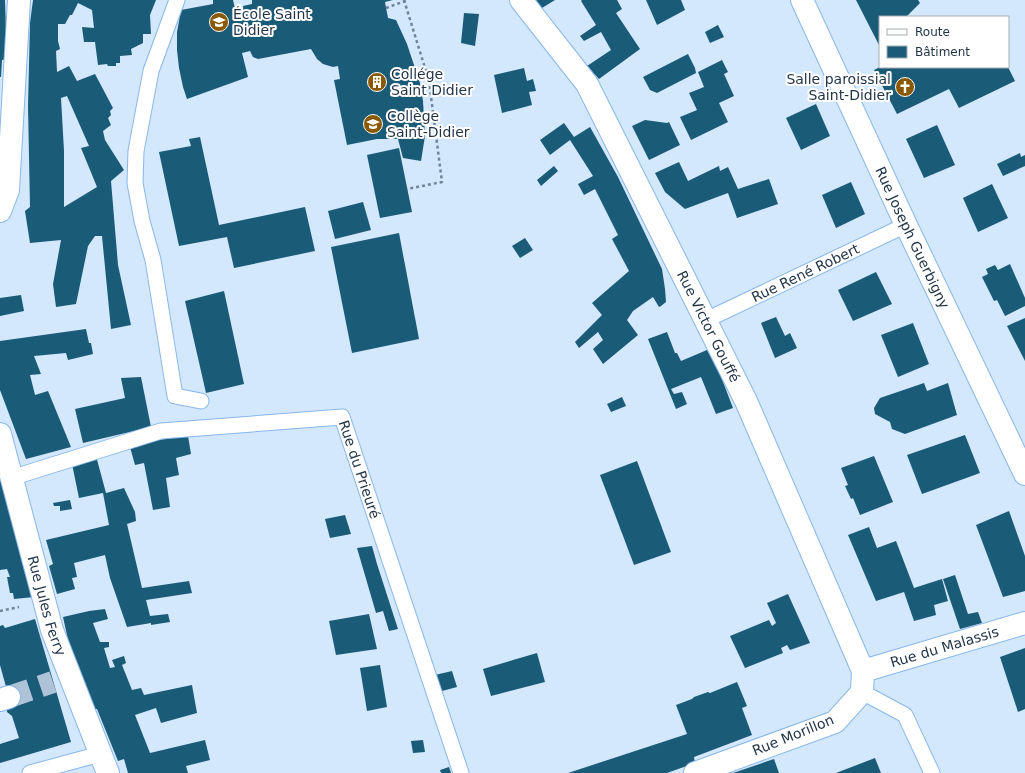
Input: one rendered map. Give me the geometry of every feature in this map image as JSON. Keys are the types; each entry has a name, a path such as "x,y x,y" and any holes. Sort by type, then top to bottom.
{"street":[{"path":"0,211 8,190 19,0"},
{"name":"Rue Victor Gouffé","path":"521,0 587,84 746,401 863,670"},
{"name":"Rue Joseph Guerbigny","path":"802,0 906,225 1025,474"},
{"name":"Rue Jules Ferry","path":"0,434 52,630 62,679 104,763"},
{"name":"Rue du Malassis","path":"863,670 1025,623"},
{"path":"862,692 863,670"},
{"name":"Rue Morillon","path":"695,773 835,722 862,692"}],"lane":[{"path":"177,0 151,71 136,151 135,183 142,221 153,260 175,396 201,401"},
{"name":"Rue René Robert","path":"706,320 906,225"},
{"name":"Rue du Prieuré","path":"12,478 162,431 342,418 461,773"},
{"path":"862,692 905,715 932,773"},
{"path":"30,773 104,763"}],"path":[{"path":"386,8 405,0 430,82 442,182 407,189"}],"building":[{"path":"0,0 5,0 7,59 2,60 1,77 0,77"},
{"path":"33,0 156,0 150,15 151,34 143,34 143,43 131,49 132,55 120,56 120,63 116,63 116,66 108,66 107,64 98,65 95,42 84,42 82,27 94,28 92,10 78,3 72,15 70,15 65,24 58,24 58,41 60,49 56,51 57,72 69,66 77,81 95,74 113,108 110,111 111,115 108,118 111,125 103,131 105,140 124,170 111,181 118,265 131,325 111,329 102,236 95,236 88,246 76,304 56,307 53,284 61,240 30,243 25,211 30,207 28,106 30,23","holes":["67,96 89,146 81,148 97,187 64,207 64,151 61,98"]},
{"name":"Collége Saint Didier","path":"213,0 233,0 237,17 244,15 243,6 252,4 252,0 393,0 385,2 388,18 396,20 407,44 420,83 423,101 425,136 421,161 403,158 398,139 377,139 347,145 334,80 340,79 338,66 333,67 323,64 317,59 311,49 258,59 253,57 250,51 242,53 248,77 187,99 179,68 177,50 177,32 181,10 213,4"},
{"path":"536,0 555,0 542,8"},
{"path":"617,0 622,9 616,13 640,49 599,79 587,66 611,50 601,32 584,41 580,36 596,25 581,1"},
{"path":"646,0 681,0 685,10 657,25"},
{"path":"856,0 918,0 920,3 907,16 879,16 879,45"},
{"path":"464,13 479,14 475,46 461,43"},
{"path":"718,25 724,37 710,43 705,32"},
{"path":"688,54 696,73 657,93 650,90 643,77"},
{"path":"722,60 728,72 724,74 734,96 719,103 728,122 691,140 680,117 697,110 689,93 704,87 698,72"},
{"path":"524,68 527,81 533,79 536,91 529,92 532,105 502,113 494,75"},
{"path":"879,68 1008,68 1015,81 959,108 949,89 897,114 874,70"},
{"path":"816,104 830,136 801,150 786,118"},
{"path":"645,120 669,122 680,145 649,160 632,126"},
{"path":"564,123 574,137 590,127 618,177 662,269 666,302 659,307 653,297 633,311 627,320 638,335 603,364 593,349 603,340 598,332 579,348 575,342 602,315 592,303 629,271 612,239 618,235 595,189 584,195 578,184 593,176 570,140 550,155 540,140"},
{"path":"937,125 955,165 924,178 906,139"},
{"path":"200,137 219,225 305,207 315,251 234,268 227,237 179,246 159,152 191,146 189,139"},
{"path":"399,148 412,212 380,218 367,155"},
{"path":"1020,153 1021,157 1025,155 1025,166 1003,176 997,164"},
{"path":"679,162 688,181 719,166 720,171 728,167 738,189 769,179 778,204 737,218 728,193 685,209 665,192 655,173"},
{"path":"554,166 558,171 541,186 537,180"},
{"path":"851,182 865,214 836,228 822,195"},
{"path":"992,184 1008,218 978,232 963,198"},
{"path":"363,202 371,230 335,239 328,211"},
{"path":"399,233 419,339 352,353 331,247"},
{"path":"525,238 533,250 520,258 512,246"},
{"path":"1010,264 1025,298 1025,306 1005,316 997,300 994,301 982,277 988,274 986,269 995,265 998,270"},
{"path":"876,272 892,304 853,321 838,290"},
{"path":"224,291 244,384 206,393 185,301"},
{"path":"21,295 24,311 0,316 0,298"},
{"path":"776,317 785,336 790,333 797,348 775,358 761,323"},
{"path":"1025,318 1025,361 1007,326"},
{"path":"913,323 929,364 898,377 881,335"},
{"path":"86,329 93,354 68,360 66,353 34,356 41,374 30,375 35,395 48,391 71,447 26,459 0,390 0,341"},
{"path":"667,332 675,353 677,353 681,361 707,350 720,374 733,408 716,414 701,377 671,389 674,394 682,392 687,404 676,409 648,339"},
{"path":"141,377 151,427 83,443 75,409 125,398 121,378"},
{"path":"924,383 927,391 948,383 957,415 905,434 892,429 890,422 875,414 874,408 880,398"},
{"path":"622,397 626,406 611,412 607,404"},
{"path":"965,435 980,473 922,494 907,455"},
{"path":"188,436 191,454 176,458 179,475 166,478 170,507 153,510 144,463 135,465 130,447 151,441"},
{"path":"96,456 106,493 124,488 135,512 136,521 127,524 142,588 189,581 192,593 146,600 150,616 168,614 170,622 151,625 151,623 127,627 110,578 105,555 74,563 77,577 72,578 75,589 57,594 49,566 53,564 46,540 109,525 103,493 79,498 72,464"},
{"path":"874,456 893,502 860,515 853,498 851,499 845,486 848,485 841,468"},
{"path":"637,461 671,552 634,565 600,475"},
{"path":"0,469 34,597 14,599 13,593 10,593 7,577 10,577 7,569 0,570"},
{"path":"70,500 72,509 60,511 60,506 54,506 53,503"},
{"path":"1009,511 1025,556 1025,591 1003,597 976,525"},
{"path":"345,515 351,534 330,538 325,519"},
{"path":"869,527 877,548 896,541 914,588 942,579 948,601 934,605 936,615 914,621 904,592 876,601 848,535"},
{"path":"372,546 398,629 389,631 383,611 376,613 357,548"},
{"path":"955,575 968,614 978,612 982,623 960,629 943,579"},
{"path":"788,594 810,643 790,650 787,645 781,648 783,653 745,668 730,636 769,620 772,626 776,623 767,603"},
{"path":"105,609 108,619 93,623 100,642 109,642 109,647 104,648 110,668 115,667 112,660 124,656 126,663 122,665 132,690 141,688 144,695 192,685 197,713 161,723 156,708 135,715 150,753 205,740 210,760 186,766 188,773 128,773 124,759 118,761 97,709 91,709 71,653 63,617"},
{"path":"369,614 377,649 336,655 329,621"},
{"path":"35,619 71,742 0,763 0,744 19,738 12,716 7,712 11,705 0,665 0,626 3,625 5,628"},
{"path":"1025,648 1025,709 1018,712 1000,657"},
{"path":"537,653 545,682 491,696 483,669"},
{"path":"380,665 387,707 367,711 360,668"},
{"path":"452,671 457,687 442,691 435,675"},
{"path":"737,682 747,706 742,708 752,735 694,757 695,763 667,773 568,773 687,734 676,705"},
{"path":"423,740 425,752 413,753 411,741"},
{"path":"875,758 881,773 836,773"},
{"path":"774,759 779,773 733,773"},
{"path":"449,767 451,773 441,773 440,770"}],"tunnel":[{"path":"9,697 53,682"}],"place":[{"name":"École Saint Didier","path":"219,22"},
{"name":"Collége Saint Didier","path":"377,82"},
{"name":"Salle paroissial Saint-Didier","path":"905,87"},
{"name":"Collège Saint-Didier","path":"373,124"}]}
